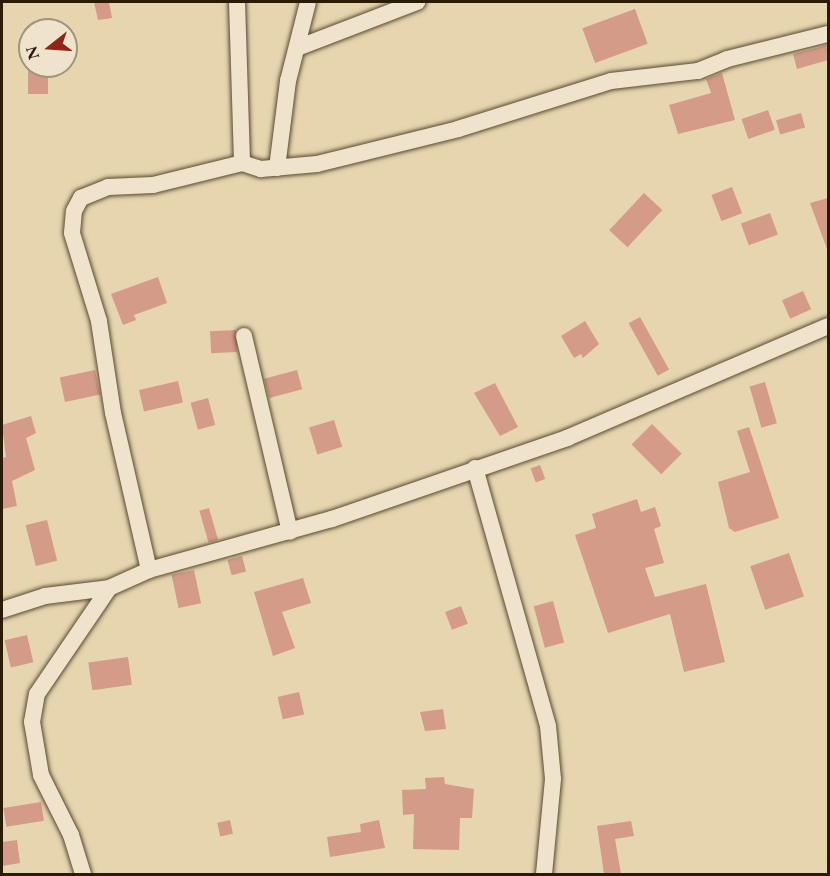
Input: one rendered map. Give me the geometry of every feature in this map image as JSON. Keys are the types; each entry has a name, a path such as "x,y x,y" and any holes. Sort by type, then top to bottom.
{"street":[{"path":"237,2 243,163"},
{"path":"277,168 297,48 308,2"},
{"path":"297,48 417,2"},
{"path":"148,570 113,413 101,331 77,256 74,211 93,191 153,185 243,163 277,168 317,164 458,129 611,81 698,71 727,59 828,34"},
{"path":"2,610 45,596 109,588 148,570 290,532 640,410 828,326"},
{"path":"244,336 290,532"},
{"path":"475,468 548,726 553,779 544,874"},
{"path":"83,874 71,835 41,775 32,722 37,694 109,588"}],"building":[{"path":"94,2 109,2 112,18 98,20"},
{"path":"635,9 648,44 595,63 582,28"},
{"path":"828,45 828,60 797,69 793,54"},
{"path":"722,73 735,120 678,134 669,105 711,93 706,79"},
{"path":"28,78 48,78 48,94 28,94"},
{"path":"768,110 775,130 748,139 742,119"},
{"path":"801,113 805,127 780,135 776,120"},
{"path":"732,187 742,213 721,221 711,195"},
{"path":"644,193 662,210 628,247 609,230"},
{"path":"828,198 828,248 827,249 810,203"},
{"path":"770,213 778,235 749,245 741,224"},
{"path":"158,277 167,303 134,315 136,320 123,325 111,294"},
{"path":"803,291 811,309 790,319 782,300"},
{"path":"640,317 669,369 658,376 629,323"},
{"path":"585,321 599,344 583,358 581,354 574,358 561,336"},
{"path":"236,330 237,352 211,353 210,331"},
{"path":"95,370 100,394 65,402 60,377"},
{"path":"297,370 302,389 269,398 264,379"},
{"path":"178,381 183,402 144,411 139,390"},
{"path":"765,382 777,423 761,428 750,386"},
{"path":"495,383 518,427 500,436 474,393"},
{"path":"208,398 215,425 198,430 191,403"},
{"path":"31,416 36,433 26,438 35,470 12,481 17,506 2,509 2,458 6,457 2,425"},
{"path":"334,420 342,447 317,454 309,428"},
{"path":"652,424 682,454 661,474 631,445"},
{"path":"749,427 779,518 735,532 729,528 718,482 750,472 737,431"},
{"path":"540,465 545,479 536,483 531,468"},
{"path":"637,499 641,512 655,507 661,526 654,529 664,563 645,568 655,597 706,584 725,662 684,672 670,614 608,633 575,535 596,528 592,514"},
{"path":"209,508 218,540 208,542 199,511"},
{"path":"47,520 57,561 36,566 26,525"},
{"path":"789,553 804,596 765,610 750,566"},
{"path":"242,556 246,571 232,575 228,560"},
{"path":"194,570 201,603 179,608 172,575"},
{"path":"303,578 311,603 282,612 295,648 273,656 254,592"},
{"path":"553,601 564,643 545,648 534,606"},
{"path":"461,606 468,624 452,630 445,612"},
{"path":"27,635 33,662 11,667 5,640"},
{"path":"128,657 132,685 92,690 88,663"},
{"path":"299,692 304,714 283,719 278,697"},
{"path":"443,709 446,729 425,731 420,712"},
{"path":"444,777 445,784 474,789 472,818 460,818 459,850 413,849 414,814 403,815 402,790 426,789 425,778"},
{"path":"41,802 44,821 6,827 3,808"},
{"path":"230,820 233,834 220,836 217,823"},
{"path":"379,820 385,848 330,857 327,837 361,832 360,824"},
{"path":"631,821 634,836 615,839 621,874 604,874 597,826"},
{"path":"17,840 20,863 2,866 2,842"}]}
